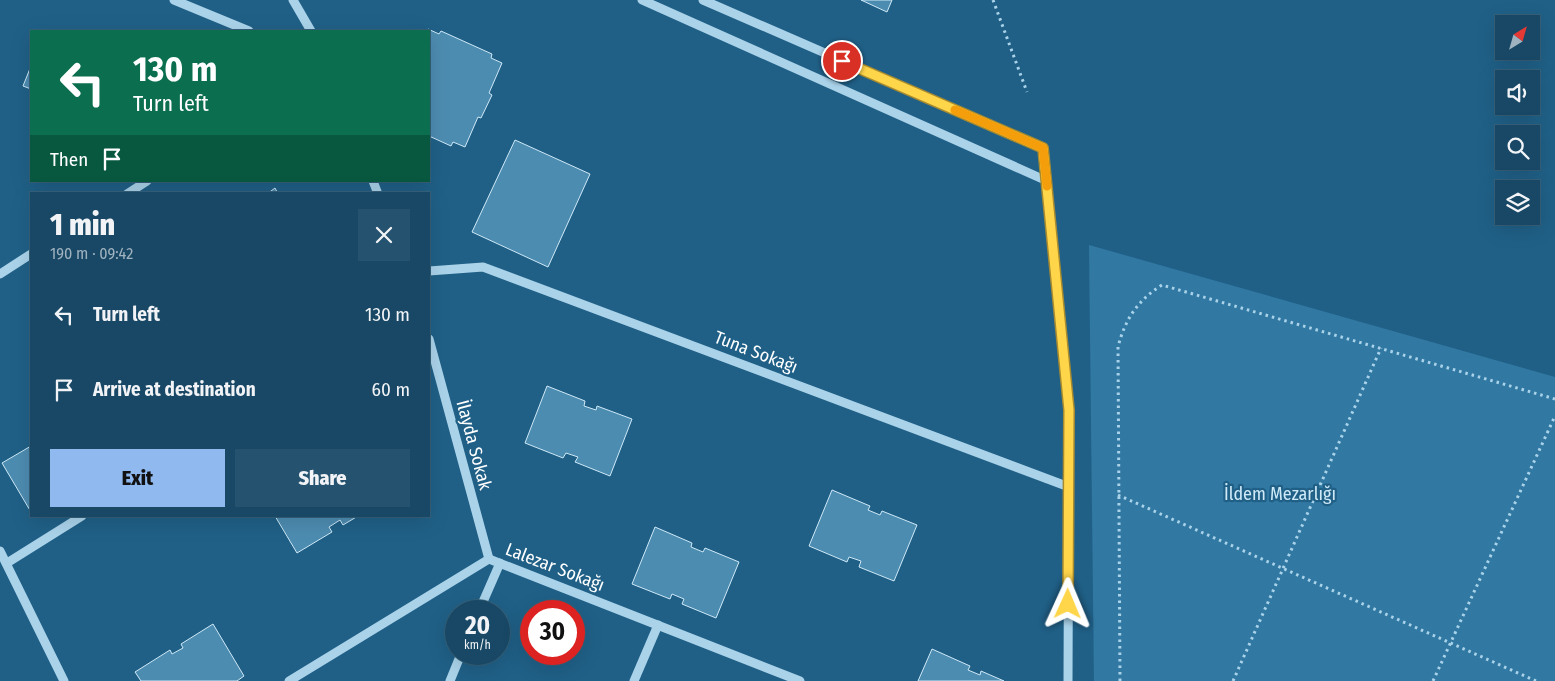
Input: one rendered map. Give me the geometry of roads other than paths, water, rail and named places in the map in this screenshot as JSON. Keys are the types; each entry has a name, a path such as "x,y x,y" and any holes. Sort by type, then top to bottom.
{"street":[{"path":"174,0 247,30"},
{"path":"293,0 309,30"},
{"path":"642,0 1046,180"},
{"path":"703,0 1043,148 1069,410 1068,681"},
{"path":"130,192 145,182"},
{"path":"0,274 30,255"},
{"name":"Tuna Sokağı","path":"430,271 483,267 1070,488"},
{"name":"İlayda Sokak","path":"430,343 489,559"},
{"path":"7,563 80,517"},
{"path":"0,551 64,681"},
{"name":"Lalezar Sokağı","path":"289,681 489,559 800,681"},
{"path":"484,600 500,562"},
{"path":"634,681 658,625"},
{"path":"450,681 457,665"}],"park label":[{"name":"İldem Mezarlığı","path":"1280,494"}]}
